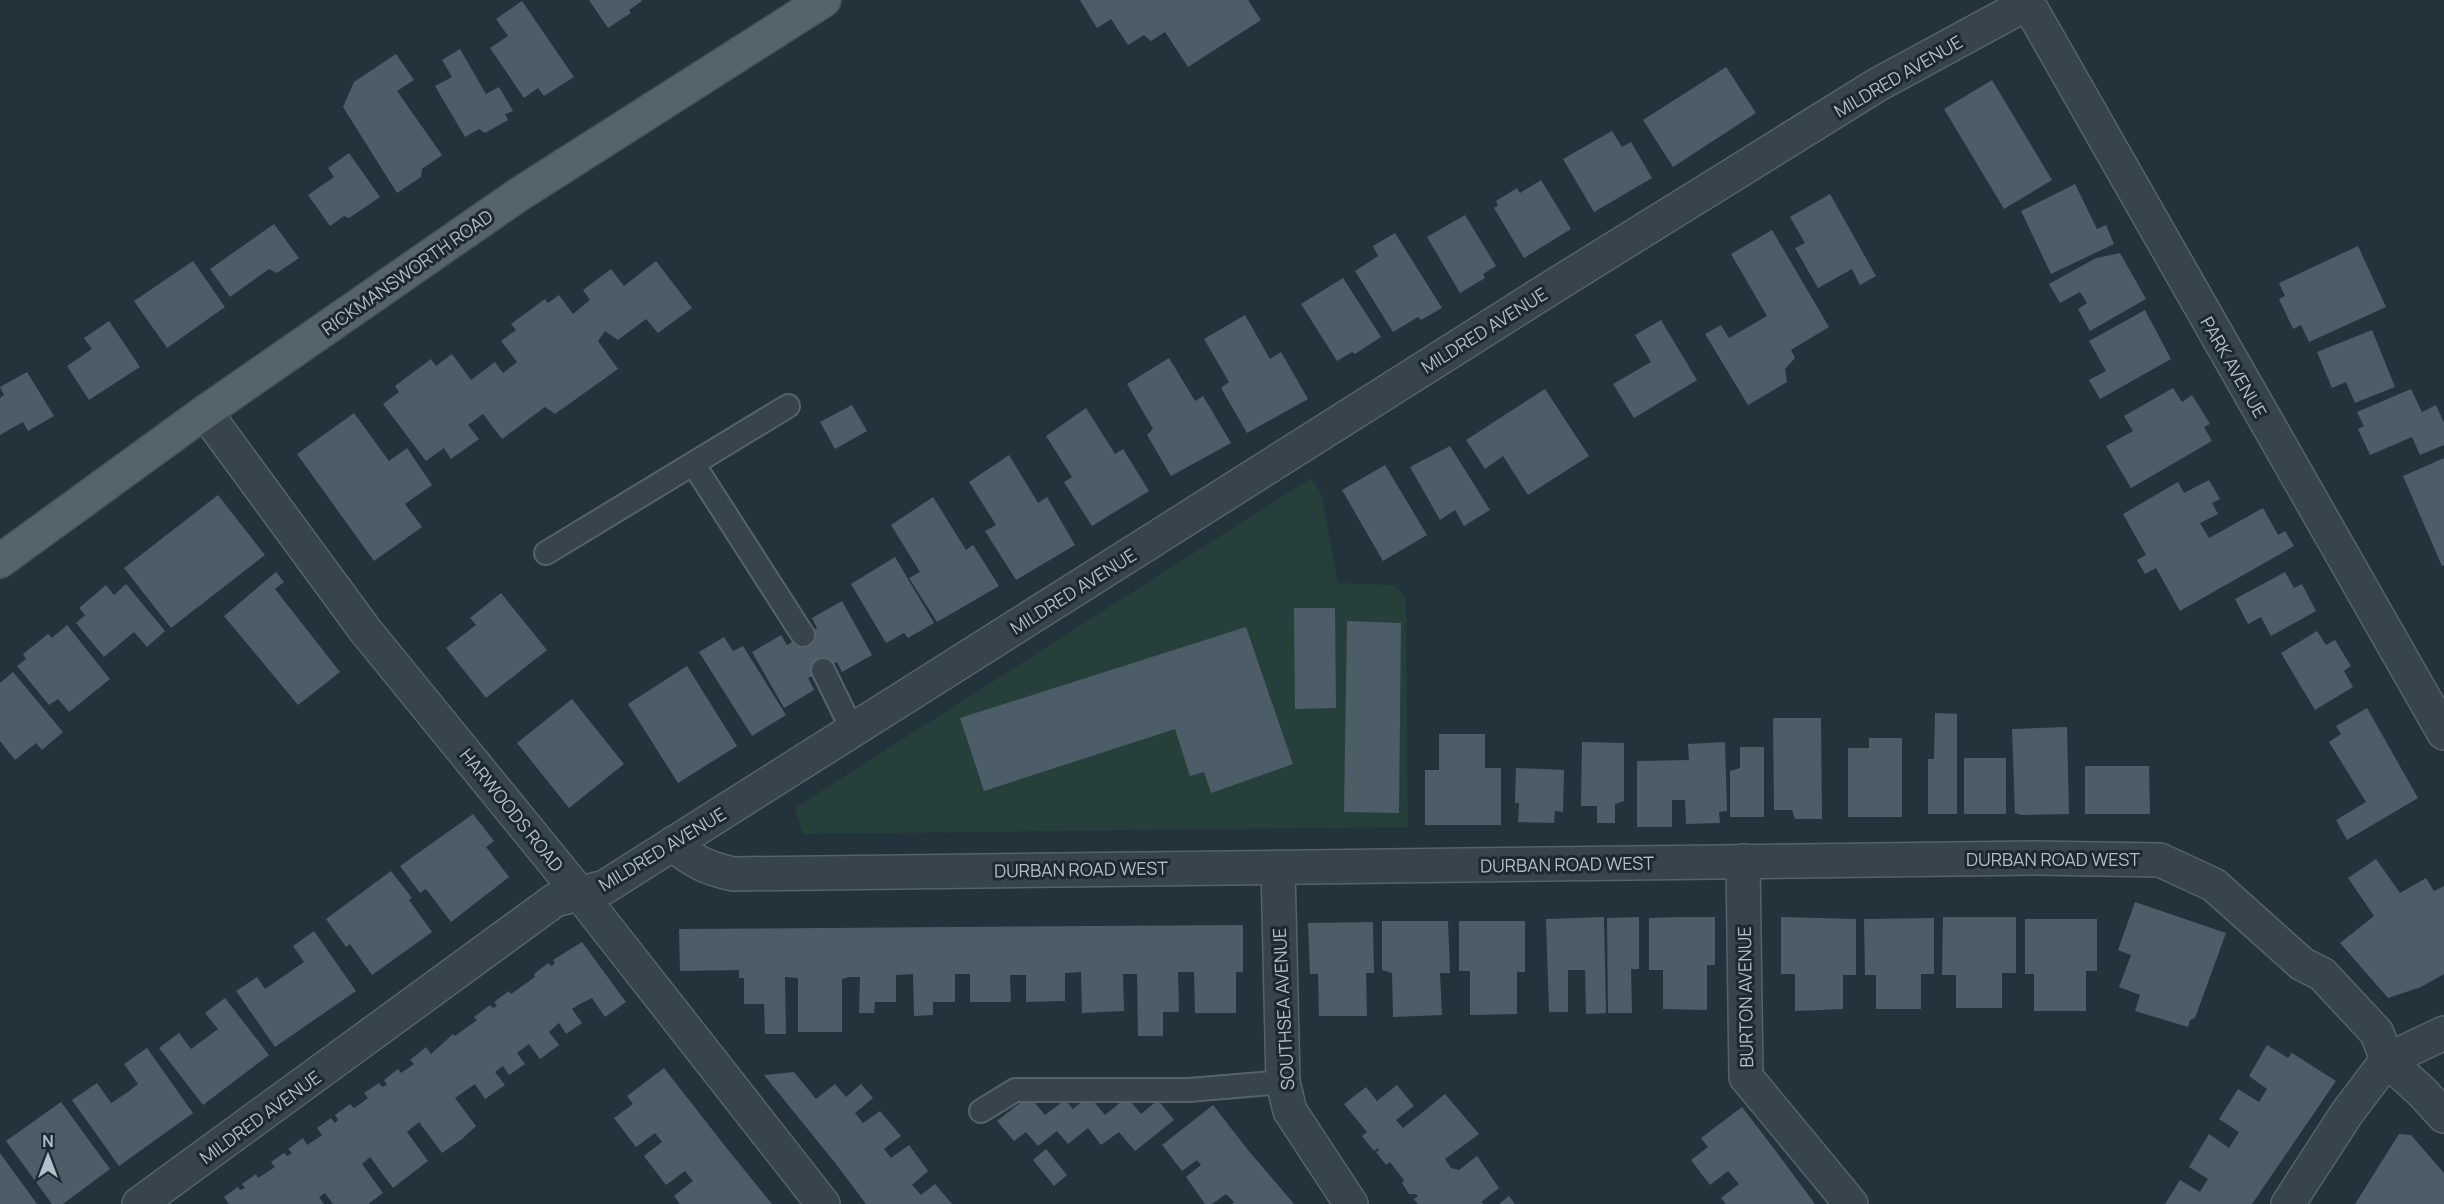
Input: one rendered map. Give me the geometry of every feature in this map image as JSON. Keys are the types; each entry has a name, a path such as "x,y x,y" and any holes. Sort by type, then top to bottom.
{"main road":[{"name":"RICKMANSWORTH ROAD","path":"0,561 205,412 518,195 824,0"}],"street":[{"name":"PARK AVENUE","path":"2030,1 2439,714"},
{"name":"MILDRED AVENUE","path":"139,1204 555,900 604,887 1557,284 1877,85 2030,1"},
{"name":"HARWOODS ROAD","path":"205,412 365,630 580,894 816,1202"},
{"name":"DURBAN ROAD WEST","path":"672,844 690,859 708,868 733,874 2036,858 2160,860 2214,885 2302,964 2322,974 2377,1033 2387,1060"},
{"name":"BURTON AVENUE","path":"1743,861 1746,1077 1851,1204"},
{"name":"SOUTHSEA AVENUE","path":"1278,868 1283,1082 1290,1111 1351,1204"},
{"path":"2288,1204 2347,1113 2387,1060 2444,1033"},
{"path":"2387,1060 2444,1116"}],"lane":[{"path":"546,553 788,406"},
{"path":"694,465 803,635"},
{"path":"823,670 853,730"},
{"path":"981,1111 1015,1090 1189,1090 1283,1082"}],"green space":[{"path":"1311,478 1321,493 1338,583 1395,585 1406,599 1408,827 803,834 795,808"}],"building":[{"path":"589,0 642,1 629,10 631,13 608,28"},
{"path":"1080,0 1248,0 1261,20 1188,67 1165,32 1151,41 1144,35 1128,45 1111,19 1097,28"},
{"path":"522,1 574,77 544,96 538,88 524,98 490,48 508,36 496,19"},
{"path":"460,49 486,94 499,87 513,111 505,114 508,120 485,133 479,129 465,137 435,86 452,77 442,60"},
{"path":"396,54 414,80 397,91 442,155 422,169 421,177 397,193 343,107 354,82"},
{"path":"1726,67 1756,113 1673,167 1643,120"},
{"path":"1992,80 2052,180 2004,209 1944,109"},
{"path":"1612,131 1622,147 1631,142 1652,178 1594,212 1563,159"},
{"path":"349,153 380,197 349,218 344,216 330,226 308,195 334,177 328,168"},
{"path":"1541,180 1571,229 1524,258 1494,208 1498,205 1496,201 1517,188 1520,193"},
{"path":"2075,184 2097,229 2106,225 2114,244 2051,274 2021,211"},
{"path":"1830,194 1876,276 1860,285 1852,269 1818,288 1795,248 1805,243 1790,217"},
{"path":"1465,215 1496,266 1483,274 1485,278 1460,293 1427,237"},
{"path":"274,224 299,258 277,273 269,269 230,297 210,269"},
{"path":"1772,230 1829,327 1791,350 1795,358 1785,369 1787,382 1748,405 1705,334 1721,325 1729,338 1767,316 1731,254"},
{"path":"1395,233 1442,308 1421,320 1418,317 1393,332 1355,271 1378,256 1373,246"},
{"path":"2358,246 2386,307 2309,342 2301,325 2293,329 2279,299 2285,296 2279,283"},
{"path":"2120,253 2146,299 2090,331 2078,309 2087,303 2080,292 2060,303 2049,284 2096,258"},
{"path":"193,261 225,307 167,348 134,301"},
{"path":"656,261 692,308 658,333 646,319 618,340 605,331 598,341 618,369 555,414 545,407 502,439 483,414 468,425 479,439 451,459 444,448 426,461 383,404 399,392 395,386 431,359 436,366 452,354 471,380 495,362 503,373 517,362 501,341 516,330 511,324 545,299 548,303 559,295 573,314 590,300 583,290 611,269 624,286"},
{"path":"1343,278 1381,337 1355,354 1352,352 1337,361 1301,304"},
{"path":"2145,310 2171,359 2100,399 2089,380 2106,371 2089,341"},
{"path":"1245,315 1270,359 1281,352 1308,399 1247,433 1221,388 1229,382 1204,339"},
{"path":"1661,320 1697,380 1634,418 1613,384 1651,362 1635,335"},
{"path":"109,321 140,367 89,400 67,366 92,349 84,338"},
{"path":"2372,330 2395,387 2355,403 2346,382 2332,388 2317,352"},
{"path":"1169,358 1195,401 1203,396 1231,443 1171,476 1147,435 1153,429 1127,384"},
{"path":"27,372 54,416 28,431 23,422 0,435 0,398 4,395 0,387"},
{"path":"2173,388 2182,402 2192,395 2210,424 2204,427 2212,441 2131,488 2106,446 2133,431 2124,416"},
{"path":"1545,389 1589,456 1528,495 1503,456 1485,469 1466,440"},
{"path":"2411,389 2422,412 2436,405 2444,423 2444,445 2420,455 2412,437 2370,455 2358,429 2364,426 2357,412"},
{"path":"852,405 867,431 835,449 820,422"},
{"path":"1086,408 1115,454 1123,449 1149,491 1092,526 1064,482 1072,477 1046,436"},
{"path":"354,413 389,461 407,448 432,485 405,504 422,527 374,561 297,454"},
{"path":"1450,446 1490,510 1464,526 1455,510 1440,520 1410,467"},
{"path":"1009,455 1038,503 1047,497 1075,545 1016,580 985,531 996,525 969,482"},
{"path":"2444,458 2444,565 2442,566 2403,476"},
{"path":"1385,465 1427,535 1383,561 1342,490"},
{"path":"2209,480 2220,499 2212,503 2218,514 2200,523 2209,538 2263,508 2278,535 2285,531 2294,546 2180,611 2156,568 2145,574 2137,560 2146,555 2123,514 2178,482 2184,493"},
{"path":"218,495 265,555 171,628 124,568"},
{"path":"933,497 966,550 973,545 999,586 937,622 909,578 920,572 891,525"},
{"path":"895,557 934,623 908,638 904,633 886,643 851,584"},
{"path":"276,572 284,582 275,589 340,672 298,705 224,616"},
{"path":"2285,572 2294,588 2302,584 2316,611 2271,636 2261,617 2248,624 2235,599"},
{"path":"126,584 165,631 147,647 134,632 104,657 76,623 85,615 79,608 106,585 114,595"},
{"path":"501,593 547,650 486,698 446,648 476,625 470,618"},
{"path":"842,601 872,655 842,672 837,662 808,678 814,690 784,708 752,652 781,635 787,645 817,628 812,618"},
{"path":"1294,608 1335,608 1336,708 1295,709"},
{"path":"1347,621 1401,623 1399,813 1344,812"},
{"path":"67,625 110,679 69,712 58,699 49,705 17,666 26,659 23,654 48,634 52,638"},
{"path":"1246,627 1293,764 1211,793 1204,772 1190,776 1175,729 984,791 960,718"},
{"path":"2317,631 2326,645 2335,640 2351,666 2344,671 2353,687 2315,710 2281,653"},
{"path":"724,637 733,651 743,646 786,715 752,736 699,652"},
{"path":"687,666 737,746 678,783 628,704"},
{"path":"13,672 63,732 42,750 36,743 15,760 0,741 0,683"},
{"path":"572,699 624,764 569,808 517,743"},
{"path":"2367,708 2418,798 2347,840 2336,820 2366,802 2329,742 2341,734 2336,726"},
{"path":"1935,713 1957,714 1957,814 1928,814 1928,759 1934,759"},
{"path":"1773,718 1821,718 1822,819 1795,819 1792,810 1774,810"},
{"path":"2067,727 2069,814 2021,815 2015,813 2012,729"},
{"path":"1439,734 1485,734 1485,768 1501,768 1501,825 1425,825 1425,770 1439,770"},
{"path":"1869,738 1902,738 1902,817 1848,817 1848,748 1869,748"},
{"path":"1582,742 1624,743 1624,801 1615,804 1615,823 1597,823 1597,806 1581,806"},
{"path":"1725,742 1727,811 1719,812 1720,823 1686,824 1685,800 1672,800 1672,827 1637,827 1637,761 1689,760 1688,744"},
{"path":"1740,747 1764,747 1764,817 1730,817 1730,771 1740,768"},
{"path":"1964,758 2006,758 2006,814 1964,814"},
{"path":"2085,766 2149,766 2150,814 2085,814"},
{"path":"1516,768 1564,770 1563,812 1555,811 1554,823 1518,822 1519,803 1515,803"},
{"path":"473,814 494,841 486,847 509,877 451,922 426,889 420,893 400,866"},
{"path":"2376,859 2400,893 2426,878 2434,891 2444,886 2444,974 2421,987 2388,998 2340,943 2374,916 2348,878"},
{"path":"391,871 412,898 409,900 432,932 372,975 350,944 346,947 326,919"},
{"path":"2135,902 2226,933 2195,1018 2190,1020 2188,1027 2135,1011 2140,995 2119,987 2131,955 2118,950"},
{"path":"1604,917 1606,1013 1586,1014 1585,970 1568,970 1568,1012 1549,1012 1546,919"},
{"path":"1639,917 1639,969 1631,969 1632,1013 1608,1013 1607,918"},
{"path":"1715,917 1715,965 1707,965 1707,1010 1663,1009 1663,970 1649,970 1649,918"},
{"path":"1781,917 1856,919 1856,975 1843,975 1843,1009 1795,1011 1795,974 1781,974"},
{"path":"1943,917 2016,917 2016,973 2002,973 2002,1008 1956,1008 1956,975 1942,975"},
{"path":"1934,918 1934,974 1921,974 1921,1009 1876,1009 1876,975 1865,975 1864,919"},
{"path":"2025,919 2097,919 2097,971 2086,971 2086,1011 2034,1011 2034,974 2025,974"},
{"path":"1382,921 1448,921 1450,973 1440,973 1442,1015 1393,1017 1392,973 1382,970"},
{"path":"1459,921 1525,921 1525,972 1517,972 1517,1014 1470,1015 1470,971 1459,971"},
{"path":"1373,922 1374,973 1366,973 1367,1016 1319,1016 1318,974 1310,974 1308,923"},
{"path":"1243,925 1243,972 1236,972 1236,1013 1195,1013 1194,972 1178,972 1179,1012 1163,1012 1163,1036 1138,1036 1137,974 1123,974 1124,1011 1082,1013 1081,972 1065,973 1065,1001 1026,1002 1026,975 1010,975 1011,1002 970,1002 970,974 955,974 955,1002 933,1002 933,1015 914,1016 913,974 896,975 896,1002 875,1002 874,1013 859,1013 860,977 849,977 842,979 842,1032 798,1032 798,978 785,977 786,1034 765,1034 764,1004 744,1004 744,978 739,978 739,970 680,971 679,929"},
{"path":"314,931 356,991 275,1047 236,991 257,977 265,989 304,962 293,946"},
{"path":"582,942 626,1002 605,1017 592,998 580,1004 572,1009 582,1023 566,1034 559,1023 549,1032 559,1045 540,1059 529,1044 517,1053 525,1064 509,1075 503,1066 495,1072 505,1085 485,1099 475,1084 455,1098 476,1126 462,1139 442,1153 419,1122 407,1132 428,1161 393,1188 370,1157 362,1164 383,1193 368,1204 333,1204 325,1193 319,1197 324,1204 229,1204 224,1197 238,1187 240,1190 245,1188 242,1184 256,1174 258,1178 275,1167 271,1162 284,1153 287,1156 292,1153 288,1149 303,1138 307,1145 318,1138 322,1135 317,1128 331,1118 335,1123 338,1120 335,1115 350,1104 354,1108 368,1098 364,1093 379,1083 382,1087 387,1085 384,1080 398,1069 401,1073 414,1064 410,1060 426,1047 431,1054 453,1034 455,1036 477,1020 474,1017 490,1005 493,1008 497,1006 494,1002 509,991 511,994 535,977 534,974 548,963 553,965 555,963 553,960"},
{"path":"225,998 269,1055 203,1105 159,1048 179,1033 191,1049 218,1029 205,1013"},
{"path":"2267,1045 2288,1058 2292,1053 2336,1081 2252,1204 2165,1204 2180,1180 2200,1192 2208,1179 2189,1167 2209,1134 2229,1148 2239,1132 2219,1119 2238,1089 2259,1102 2267,1089 2249,1076"},
{"path":"147,1048 193,1113 119,1166 72,1100 97,1083 111,1103 128,1092 138,1084 124,1064"},
{"path":"664,1068 772,1204 680,1204 674,1196 693,1181 685,1171 666,1185 644,1156 662,1142 655,1133 636,1147 614,1118 633,1104 627,1096"},
{"path":"794,1072 816,1099 835,1084 846,1097 861,1084 873,1098 855,1113 863,1123 880,1111 901,1136 884,1149 891,1158 909,1145 928,1171 912,1185 921,1195 935,1184 952,1204 866,1204 764,1075"},
{"path":"1397,1085 1414,1106 1396,1120 1403,1128 1445,1094 1479,1134 1445,1159 1451,1168 1459,1170 1477,1156 1499,1188 1481,1202 1484,1204 1418,1204 1414,1199 1418,1196 1409,1194 1402,1183 1404,1180 1390,1162 1386,1165 1376,1152 1378,1148 1374,1151 1362,1136 1367,1132 1344,1104 1366,1087 1377,1101"},
{"path":"1029,1096 1045,1115 1065,1100 1073,1109 1089,1096 1105,1115 1127,1097 1141,1114 1158,1100 1174,1120 1135,1151 1119,1132 1101,1145 1088,1128 1068,1144 1057,1131 1038,1146 1026,1132 1014,1141 997,1121"},
{"path":"61,1102 110,1169 63,1204 52,1204 6,1141"},
{"path":"1213,1105 1294,1204 1232,1204 1234,1202 1226,1194 1212,1204 1205,1204 1186,1177 1201,1165 1197,1160 1182,1171 1162,1145"},
{"path":"1742,1107 1815,1204 1726,1204 1721,1198 1739,1184 1728,1171 1710,1185 1691,1160 1708,1147 1701,1138"},
{"path":"2399,1134 2411,1135 2444,1173 2444,1204 2355,1204"},
{"path":"1046,1149 1067,1175 1054,1186 1033,1160"},
{"path":"0,1153 37,1204 0,1204"},
{"path":"1509,1196 1515,1204 1499,1204"}]}
